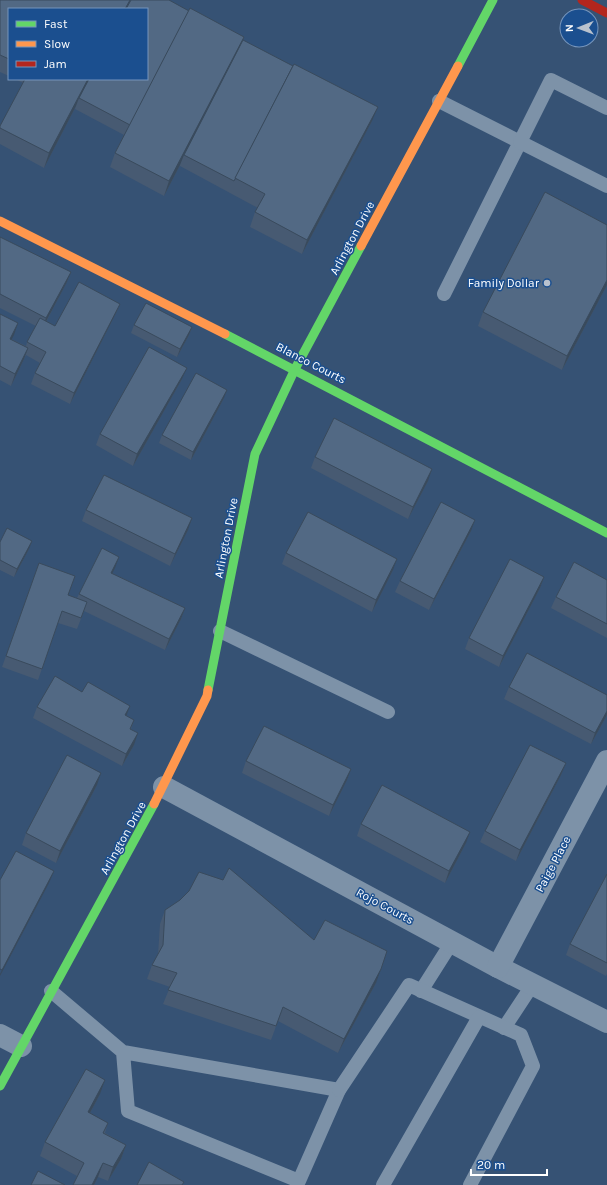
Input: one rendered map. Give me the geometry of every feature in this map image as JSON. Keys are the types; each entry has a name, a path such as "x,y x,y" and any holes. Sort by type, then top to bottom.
{"street":[{"name":"Arlington Drive","path":"0,1086 164,788 207,696 255,454 295,368 493,0"},
{"path":"582,0 607,13"},
{"name":"Blanco Courts","path":"0,221 295,368 607,533"},
{"name":"Paige Place","path":"498,967 607,761"},
{"name":"Rojo Courts","path":"164,788 498,967 607,1022"},
{"path":"0,1035 21,1046"}],"lane":[{"path":"444,294 551,80 607,108"},
{"path":"439,101 607,186"},
{"path":"220,632 388,712"},
{"path":"421,990 452,942"},
{"path":"504,1028 533,984"},
{"path":"123,1052 128,1110 302,1183 339,1090 409,985 521,1035 533,1066 470,1185"},
{"path":"51,991 123,1052 339,1090"},
{"path":"383,1185 479,1017"}],"building":[{"path":"0,0 130,0 126,8 8,8 8,59 0,55"},
{"path":"131,0 169,0 189,11 130,125 79,98 88,80 148,80 148,8 127,8"},
{"path":"190,8 244,37 169,181 115,153"},
{"path":"243,40 293,66 234,181 184,155"},
{"path":"294,64 378,107 307,240 255,212 265,194 235,178"},
{"path":"24,80 87,80 49,153 0,128"},
{"path":"545,192 607,225 607,280 567,356 483,312"},
{"path":"0,237 71,272 46,318 0,294"},
{"path":"79,282 120,304 74,393 35,373 46,352 27,342 40,318 55,326"},
{"path":"146,303 192,327 180,349 134,325"},
{"path":"0,314 18,323 10,339 28,348 15,374 0,366"},
{"path":"149,347 187,368 137,454 100,434"},
{"path":"196,373 227,390 193,452 162,435"},
{"path":"334,418 432,469 413,507 315,457"},
{"path":"104,475 192,518 175,554 86,510"},
{"path":"441,502 475,520 434,599 400,581"},
{"path":"308,512 397,559 376,600 286,553"},
{"path":"7,528 32,541 17,569 0,560 0,542"},
{"path":"102,548 119,557 111,573 185,608 169,639 79,594"},
{"path":"510,559 544,577 503,656 469,638"},
{"path":"574,562 607,580 607,624 556,597"},
{"path":"39,563 75,576 68,595 87,602 81,618 62,611 42,669 6,656"},
{"path":"527,653 607,695 607,711 595,733 509,687"},
{"path":"55,676 82,692 88,682 130,706 125,715 134,720 130,729 138,733 126,754 37,707"},
{"path":"264,726 351,769 333,805 246,761"},
{"path":"530,745 566,763 520,850 485,831"},
{"path":"67,755 101,773 60,851 26,833"},
{"path":"382,785 470,832 449,871 361,824"},
{"path":"16,851 54,871 2,970 0,969 0,880"},
{"path":"229,868 314,940 325,920 387,951 381,969 344,1039 283,1007 276,1026 168,990 177,973 152,965 163,945 165,910 180,900 189,891 199,872 223,880"},
{"path":"607,874 607,963 570,944"},
{"path":"86,1069 105,1080 88,1112 108,1123 103,1133 126,1145 113,1167 103,1163 92,1185 73,1185 84,1163 45,1142"},
{"path":"149,1162 184,1182 182,1185 137,1185"},
{"path":"38,1171 65,1185 31,1185"}],"traffic: fast":[{"path":"458,66 493,0"},
{"path":"208,690 255,454 295,369 361,246"},
{"path":"225,334 607,533"},
{"path":"0,1086 154,804"}],"traffic: slow":[{"path":"361,246 458,66"},
{"path":"0,221 225,334"},
{"path":"154,804 207,696 208,690"}],"traffic: jam":[{"path":"582,0 607,13"}],"place":[{"name":"Family Dollar","path":"547,283"}]}
